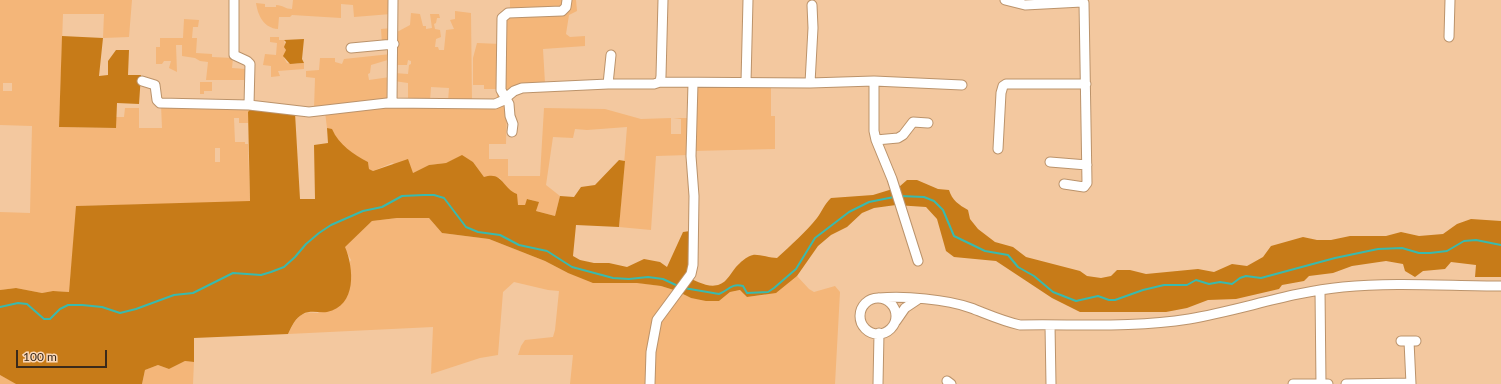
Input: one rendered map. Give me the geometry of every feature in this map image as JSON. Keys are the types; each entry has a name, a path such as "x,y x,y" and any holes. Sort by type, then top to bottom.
{"street":[{"path":"234,0 233,53 235,57 247,61 250,64 249,105"},
{"path":"392,103 394,44 393,0"},
{"path":"512,132 513,124 506,98 501,90 503,16 508,13 562,11 566,8 567,0"},
{"path":"660,82 663,0"},
{"path":"746,82 748,0"},
{"path":"1005,0 1025,5 1084,3 1087,165 1086,186 1064,184"},
{"path":"1449,37 1450,0"},
{"path":"810,83 813,28 812,5"},
{"path":"351,48 394,44"},
{"path":"608,84 611,55"},
{"path":"142,81 155,85 157,100 160,103 249,105 309,112 392,103 492,104 506,98 514,91 522,88 608,84 654,84 660,82 810,83 874,81 962,85"},
{"path":"874,81 874,123 876,140 892,179 918,261"},
{"path":"650,384 651,352 657,320 688,279 693,265 694,233 691,156 693,83"},
{"path":"998,149 1001,93 1003,86 1006,84 1086,84"},
{"path":"876,140 898,138 903,135 913,122 928,123"},
{"path":"1050,162 1087,165"},
{"path":"918,300 905,308 888,331 879,333 867,329 863,325 860,314 864,304 869,300 879,298 918,300 954,303 1003,321 1020,325 1154,324 1189,319 1320,290 1367,286 1501,286"},
{"path":"1293,384 1323,384 1320,290"},
{"path":"879,298 885,299 894,307 896,312 894,323"},
{"path":"1050,325 1051,384"},
{"path":"878,384 879,333"},
{"path":"1346,384 1411,383 1409,341"}],"shaded area":[{"path":"0,0 132,0 129,37 103,38 104,14 63,14 59,127 116,128 116,117 124,117 125,108 139,108 139,128 162,128 161,105 251,108 248,112 248,123 239,123 239,118 234,118 235,142 245,142 245,144 248,144 250,202 77,206 69,292 53,291 42,293 16,288 0,290 0,212 30,213 32,126 0,125","holes":["3,83 12,83 12,91 3,91","215,148 220,148 220,162 215,162"]},
{"path":"293,0 392,0 391,14 354,17 353,5 341,4 341,18 292,15 290,17 279,17 278,29 265,24 260,17 256,3 265,4 265,7 276,7 276,5 278,5 292,9"},
{"path":"510,0 565,0 563,7 510,12"},
{"path":"568,0 576,0 577,11 569,15 566,34 570,37 585,36 585,46 543,49 545,83 508,93 503,91 505,17 562,13"},
{"path":"455,11 471,13 472,102 448,102 449,88 431,87 430,101 408,100 408,83 394,81 394,73 408,74 409,65 411,64 411,61 408,60 407,65 395,65 397,32 410,25 411,13 420,14 423,26 426,26 426,29 432,28 430,14 439,14 440,18 437,18 436,23 434,24 435,29 440,30 441,37 436,39 435,47 438,47 439,50 444,50 446,30 454,29 450,20 455,19"},
{"path":"184,19 199,20 198,27 193,27 192,38 197,38 196,53 212,54 212,57 233,58 232,68 246,69 247,80 206,80 208,62 182,56 182,45 176,45 177,72 169,68 171,61 164,61 162,64 156,64 156,47 160,47 160,38 183,38"},
{"path":"392,28 393,41 382,44 381,29"},
{"path":"62,36 103,38 99,76 108,75 108,61 116,50 129,50 128,75 141,75 139,104 117,103 116,128 59,127"},
{"path":"270,37 279,37 279,40 284,40 286,50 284,58 287,63 304,63 304,69 278,71 280,76 271,77 271,66 263,65 265,54 276,55 277,43 270,42"},
{"path":"304,39 302,59 304,63 290,64 283,56 286,50 284,47 286,42 284,40"},
{"path":"477,43 501,44 502,96 497,101 497,89 484,89 484,85 473,85 473,58"},
{"path":"391,54 391,59 371,65 370,73 368,74 369,80 390,77 390,100 314,109 315,78 306,77 306,71 319,70 320,58 335,58 335,62 342,64 344,59"},
{"path":"200,82 212,82 212,91 204,91 204,94 200,94"},
{"path":"771,86 771,116 775,116 775,149 693,151 696,87"},
{"path":"507,104 506,144 489,144 489,159 508,159 508,176 540,176 544,108 605,109 641,119 671,118 671,134 681,134 681,119 673,118 689,118 689,155 656,156 651,230 619,227 627,127 587,130 575,129 573,138 553,137 546,185 560,196 555,216 536,211 538,202 528,199 525,205 518,205 500,178 484,177 473,162 462,156 446,163 429,165 413,173 392,163 373,171 369,169 368,162 343,147 332,131 327,128 325,112 373,107"},
{"path":"251,108 295,113 300,199 315,199 314,145 328,143 327,128 332,129 338,140 347,148 368,162 369,169 373,171 408,159 413,173 429,165 446,163 462,155 473,162 484,177 495,176 499,178 508,188 517,194 518,205 525,205 527,199 539,202 536,211 555,216 560,196 574,197 581,187 595,185 619,160 625,161 619,227 576,225 573,256 580,260 594,263 609,263 627,267 644,259 660,262 667,267 683,232 690,231 690,264 686,276 711,286 722,284 738,265 749,256 755,255 777,258 798,239 817,218 831,198 873,195 899,187 907,180 917,180 938,189 949,190 956,202 968,210 970,219 978,229 995,242 1013,247 1026,257 1080,271 1087,276 1101,278 1111,276 1117,270 1130,270 1146,274 1198,269 1214,272 1232,264 1247,266 1263,257 1271,246 1303,237 1317,240 1331,240 1350,236 1386,236 1401,232 1419,236 1443,234 1457,224 1471,219 1501,221 1501,277 1475,277 1476,265 1451,262 1445,269 1423,271 1415,277 1405,271 1403,264 1386,261 1352,266 1333,273 1309,276 1304,281 1282,285 1279,289 1236,299 1208,300 1187,308 1166,312 1080,312 1052,298 996,261 954,257 946,251 937,219 926,207 896,205 874,208 862,213 847,227 831,235 818,246 797,276 776,293 747,297 740,290 730,292 719,301 706,301 691,298 677,291 661,286 637,283 593,283 568,273 545,261 489,239 442,233 429,218 397,218 372,221 345,247 350,265 351,285 344,302 337,308 327,312 312,312 303,314 292,325 288,334 194,338 194,362 185,361 169,369 158,365 145,370 142,384 16,384 0,375 0,290 16,288 42,293 53,291 69,292 76,206 250,201 248,112"},
{"path":"397,218 429,218 442,233 489,239 545,261 568,273 661,286 677,291 691,298 719,301 730,292 741,290 747,297 764,295 797,276 809,289 814,292 835,286 840,292 835,384 570,384 573,355 518,355 525,340 553,337 559,291 514,282 503,292 498,355 480,358 431,374 433,327 288,334 299,316 312,312 318,313 351,260 344,247 372,221"},
{"path":"185,361 194,362 193,384 142,384 145,370 158,365 169,369"},
{"path":"0,375 15,383 16,384 0,384"}],"waterway":[{"path":"0,307 18,303 27,304 44,319 50,319 60,309 68,305 102,307 120,313 136,309 174,295 193,293 233,273 261,275 284,267 306,244 331,225 363,211 382,207 402,196 424,195 434,195 444,198 466,227 478,232 500,235 519,245 547,251 572,267 613,278 629,279 648,277 663,279 678,286"},
{"path":"900,196 924,197 934,201 943,210 954,236 985,251 1008,255 1018,267 1034,276 1053,292 1076,301 1098,296 1109,300 1115,300 1143,290 1164,285 1187,285 1196,280 1209,284 1220,282 1232,284 1240,278 1246,276 1261,278 1335,258 1378,249 1402,248 1419,253 1430,253 1447,251 1464,241 1476,240 1501,245"},
{"path":"684,288 719,294 733,286 739,285 743,286 747,293 768,292 796,269 815,238 849,212 869,202 894,197"}]}
